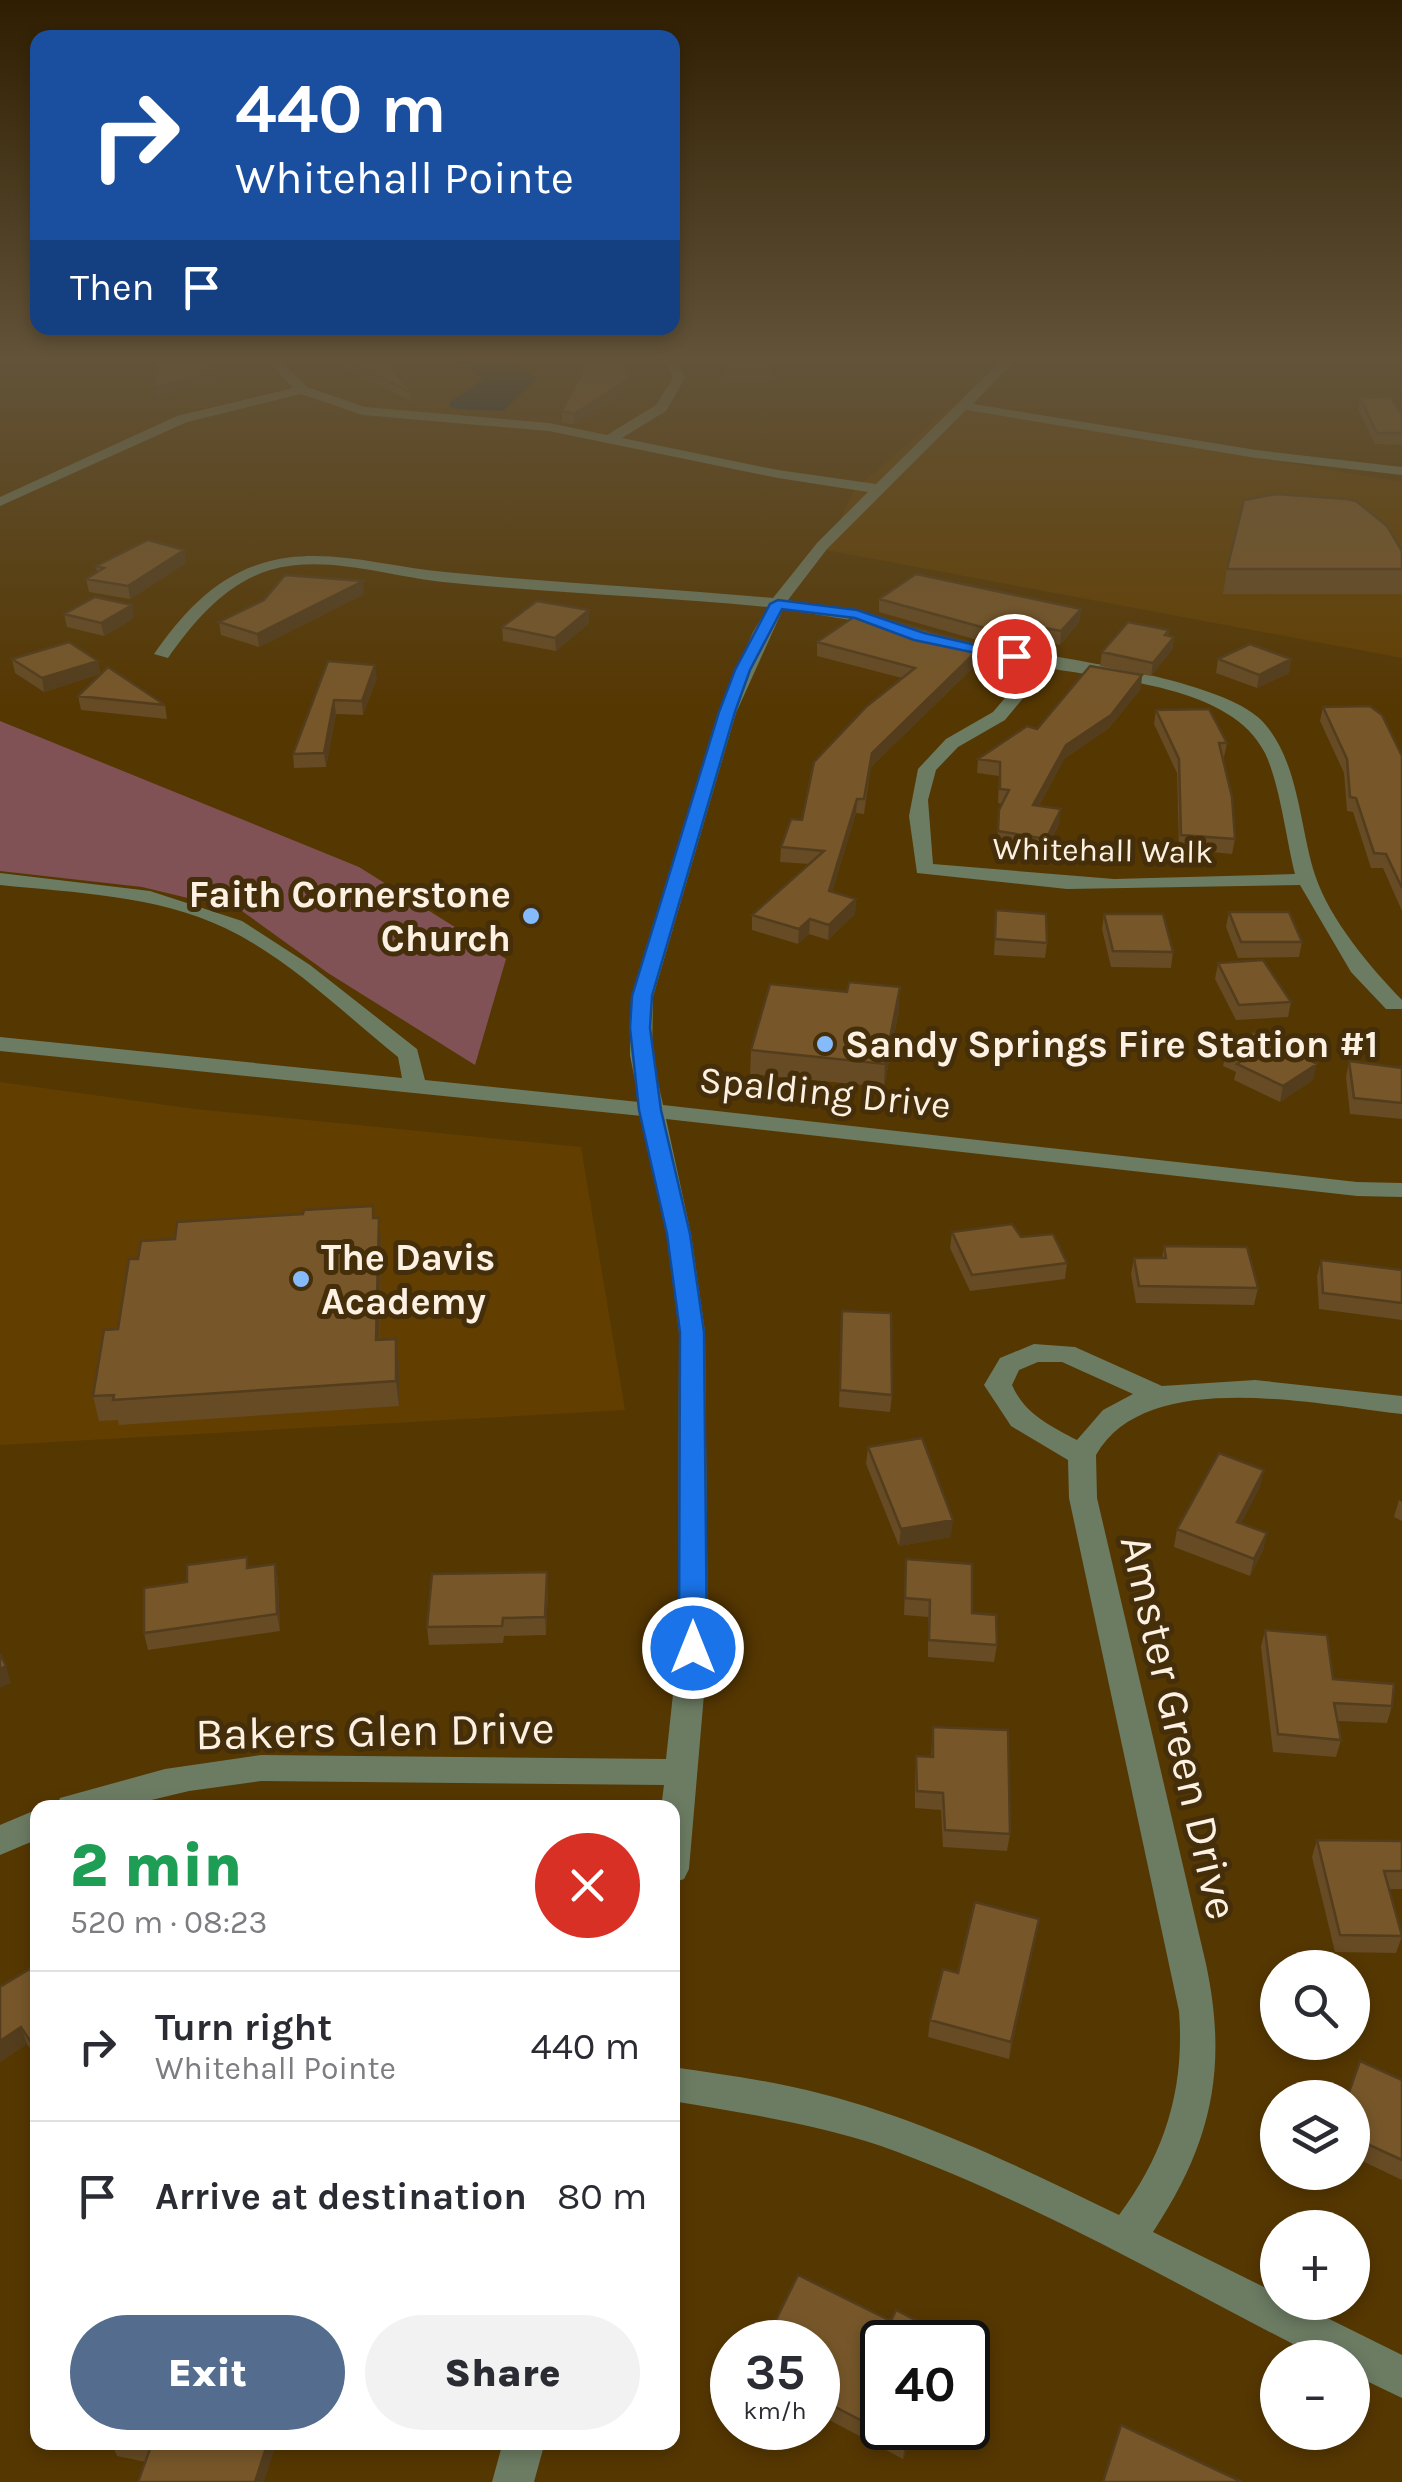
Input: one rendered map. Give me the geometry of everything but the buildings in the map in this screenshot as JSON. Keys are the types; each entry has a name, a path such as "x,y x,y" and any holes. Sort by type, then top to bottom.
{"street":[{"path":"0,502 63,473"},
{"path":"772,473 879,489"},
{"path":"680,1804 693,1648 692,1332 678,1234 641,1056 642,996 727,712 769,603 895,473"},
{"path":"162,654 187,617 216,593 262,568 297,560 442,577 769,603 857,614 903,630"},
{"path":"937,640 1206,696 1233,707 1255,724 1275,755 1306,880 1358,968 1394,1004"},
{"name":"Whitehall Walk","path":"1044,662 996,718 930,760 920,780 916,804 924,869 1005,882 1098,888 1306,880"},
{"path":"0,879 173,904 234,925 268,946 409,1054 415,1087"},
{"name":"Spalding Drive","path":"0,1044 650,1110 1357,1190 1402,1190"},
{"path":"1159,1395 1066,1352 1034,1353 1009,1364 998,1385 1004,1406 1017,1418 1082,1455 1093,1434 1110,1416 1159,1395 1254,1389 1402,1405"},
{"name":"Amster Green Drive","path":"1082,1455 1083,1498 1153,1798 1199,2026 1198,2082 1185,2137 1161,2191 1125,2239"},
{"name":"Bakers Glen Drive","path":"97,1800 151,1783 261,1768 684,1772"},
{"path":"0,1841 30,1827"},
{"path":"680,2085 793,2104 879,2128 987,2170 1402,2377"},
{"path":"513,2482 522,2450"}],"shaded area":[{"path":"874,473 1347,473 1402,482 1402,658 826,550 854,490"},
{"path":"0,721 359,867 506,959 475,1065 328,973 242,911 142,887 0,871"},
{"name":"The Davis Academy","path":"0,1082 195,1109 581,1147 625,1410 0,1445"}],"place":[{"name":"Faith Cornerstone Church","path":"531,916"},
{"name":"Sandy Springs Fire Station #1","path":"825,1044"},
{"name":"The Davis Academy","path":"301,1279"}],"route":[{"path":"693,1648 692,1332 678,1234 650,1110 640,1028 642,996 727,712 743,670 778,604 857,614 920,636 1014,656"}]}
